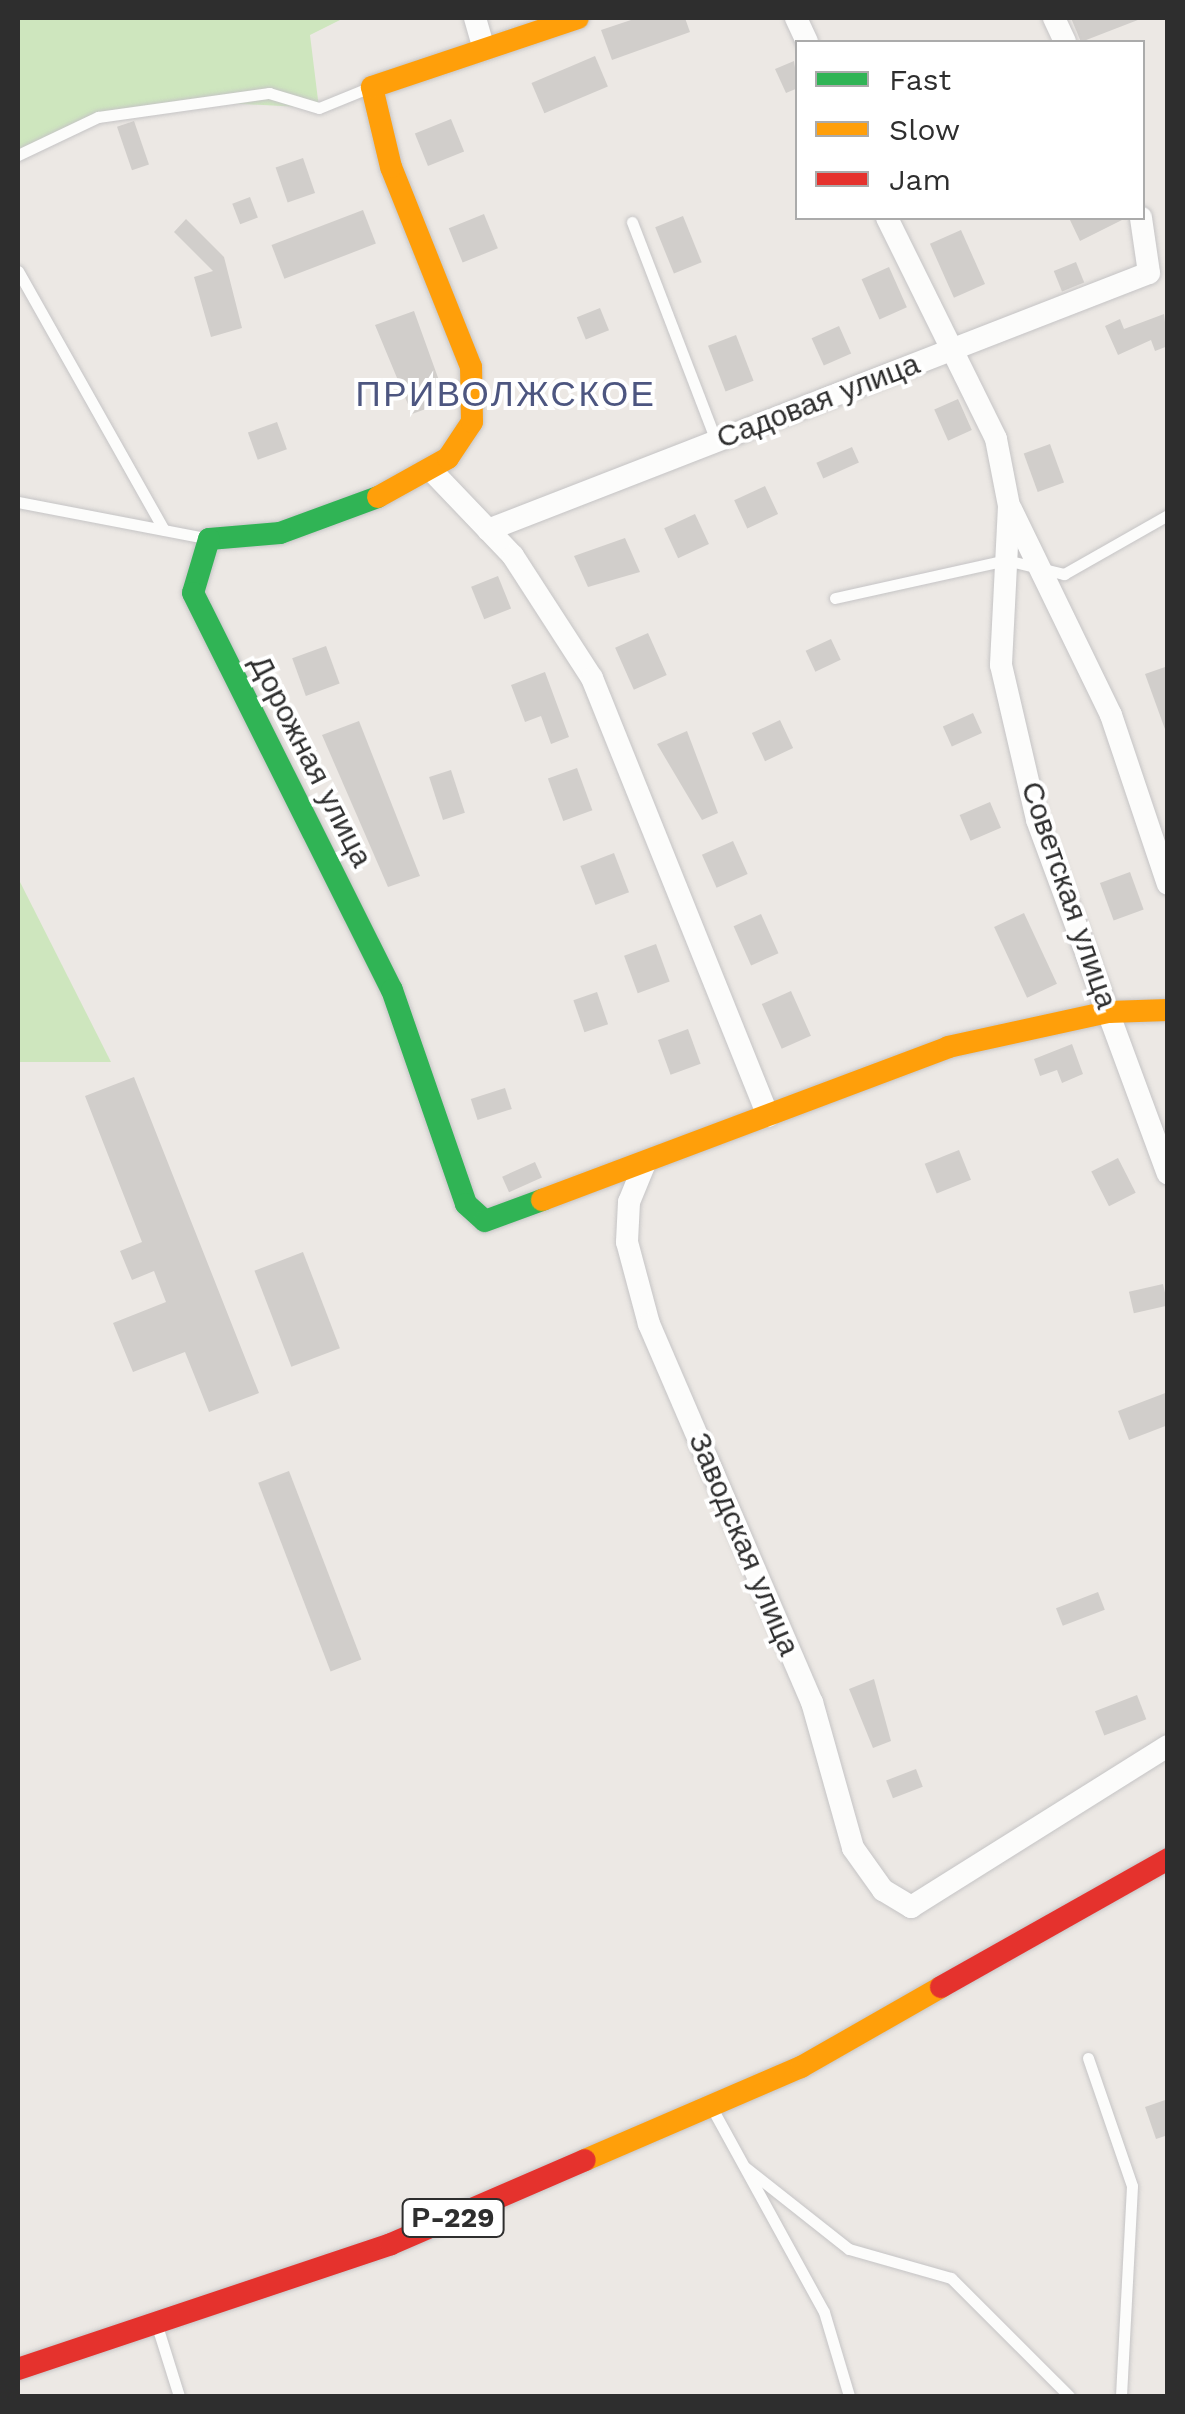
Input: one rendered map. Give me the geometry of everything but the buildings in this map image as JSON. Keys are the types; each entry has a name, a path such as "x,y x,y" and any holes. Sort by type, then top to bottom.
{"main road":[{"path":"209,539 280,533 430,469 472,422 471,367 391,168 372,86 578,18"},
{"name":"Дорожная улица","path":"209,539 193,593 392,990 466,1204 485,1221 645,1162"},
{"path":"645,1162 948,1047 1109,1012 1168,1010"},
{"name":"Р-229","path":"18,2369 391,2244 801,2067 1168,1860"}],"street":[{"path":"475,18 484,49"},
{"name":"Советская улица","path":"888,220 947,350 996,439 1009,506 1000,666 1037,820 1168,1174"},
{"name":"Садовая улица","path":"488,530 1148,273 1141,220"},
{"path":"430,469 488,530 592,678 768,1116"},
{"path":"1009,506 1111,715 1168,884"},
{"name":"Заводская улица","path":"645,1162 629,1202 626,1242 649,1324 812,1702 853,1848 883,1890 911,1907 1168,1746"},
{"path":"18,2369 27,2396"}],"lane":[{"path":"18,155 98,117 268,93 320,108 372,86"},
{"path":"632,222 716,440"},
{"path":"18,272 164,530"},
{"path":"18,502 209,539"},
{"path":"835,598 1006,560 1037,564 1064,574 1168,515"},
{"path":"1088,2058 1132,2186 1120,2396"},
{"path":"711,2106 824,2312 850,2395"},
{"path":"744,2167 848,2249 951,2278 1070,2396"},
{"path":"156,2322 179,2396"}],"green space":[{"path":"18,18 344,18 310,35 319,108 205,102 99,117 18,153"},
{"path":"18,878 111,1062 18,1062"}],"traffic: fast":[{"path":"378,497 280,533 209,539 193,593 392,990 466,1204 485,1221 542,1200"}],"traffic: slow":[{"path":"378,497 448,458 472,422 471,367 391,167 372,87 578,18"},
{"path":"542,1200 948,1047 1109,1012 1168,1010"},
{"path":"585,2160 801,2067 941,1987"}],"traffic: jam":[{"path":"941,1987 1168,1859"},
{"path":"18,2369 391,2244 585,2160"}],"district":[{"name":"ПРИВОЛЖСКОЕ","path":"506,394"}]}
